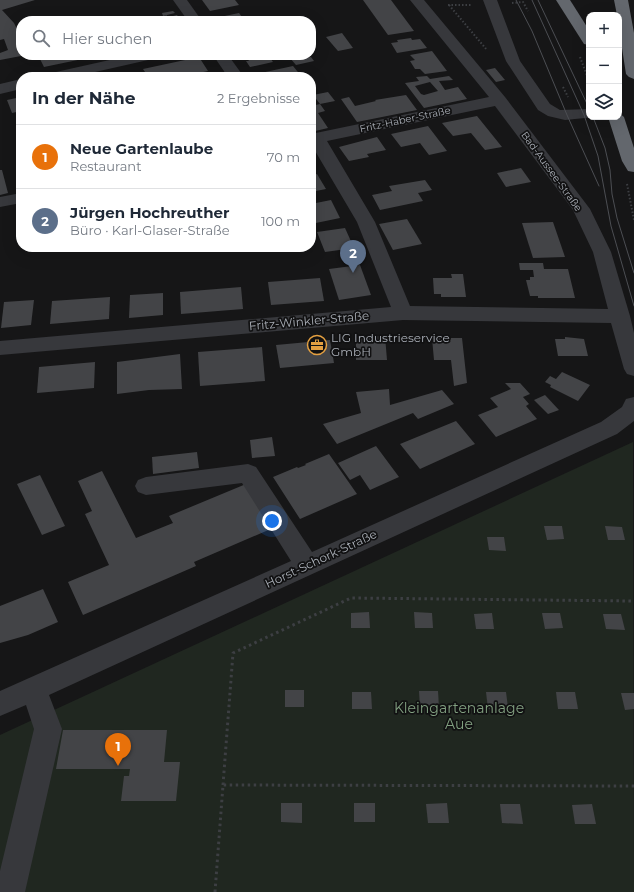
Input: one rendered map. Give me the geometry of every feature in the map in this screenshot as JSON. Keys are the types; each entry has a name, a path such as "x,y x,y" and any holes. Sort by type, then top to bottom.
{"highway":[{"path":"563,0 586,36"},
{"path":"621,0 634,74"},
{"path":"617,120 630,161 634,167"}],"street":[{"path":"180,0 191,16"},
{"name":"Bad-Aussee-Straße","path":"417,0 435,29 499,100 541,126 602,252 634,369"},
{"path":"491,3 504,12 506,39 535,95 546,110 541,126"},
{"path":"75,72 129,60"},
{"path":"224,60 232,72"},
{"path":"0,88 16,85"},
{"name":"Fritz-Haber-Straße","path":"316,138 499,100"},
{"path":"541,126 567,115 586,114"},
{"path":"316,141 366,222 403,313"},
{"path":"0,202 16,199"},
{"name":"Fritz-Winkler-Straße","path":"0,348 403,313 620,316"},
{"name":"Horst-Schork-Straße","path":"0,704 609,428 631,412 634,405"},
{"path":"146,486 248,472 307,564"},
{"path":"10,892 48,729 34,689"}],"path":[{"path":"449,5 487,50"},
{"path":"442,6 472,5"},
{"path":"215,892 233,653 351,598 634,601"},
{"path":"223,785 634,786"}],"green space":[{"name":"Kleingartenanlage Aue","path":"633,442 634,892 0,892 0,735"}],"building":[{"path":"0,0 35,0 2,10 16,27 16,57 0,60 0,53 8,50 4,39 0,40"},
{"path":"202,0 235,0 239,5 210,11"},
{"path":"363,0 391,0 414,31 388,35"},
{"path":"173,11 175,13 163,16 162,13"},
{"path":"239,13 241,16 225,16"},
{"path":"342,33 353,48 338,51 326,37"},
{"path":"411,38 412,40 420,39 427,48 397,53 391,43 398,42 397,40"},
{"path":"432,51 447,71 425,74 420,69 415,69 410,61 415,60 410,55"},
{"path":"40,60 78,60 44,67"},
{"path":"185,60 201,60 208,71 145,72 143,69"},
{"path":"248,60 272,60 273,62 250,67 246,61 249,61"},
{"path":"292,60 314,61 296,65"},
{"path":"293,66 298,72 265,72"},
{"path":"495,68 505,80 496,82 486,70"},
{"path":"427,76 430,79 449,76 453,80 439,81 445,90 458,87 467,99 424,108 405,83 419,81 416,77","holes":["430,82 438,91 424,95 421,94 415,86"]},
{"path":"328,92 335,101 320,104 316,99 316,94"},
{"path":"406,95 417,110 357,122 341,99 349,97 355,106 376,101 375,100"},
{"path":"16,98 16,112 12,113 7,100"},
{"path":"320,104 325,111 318,113 328,128 316,131 316,105"},
{"path":"477,116 502,147 485,150 471,133 453,136 442,123"},
{"path":"428,126 447,151 429,155 420,143 401,147 391,134"},
{"path":"377,137 386,150 367,154 369,157 349,161 339,147"},
{"path":"521,168 531,182 506,187 497,173"},
{"path":"0,170 2,170 8,193 0,195"},
{"path":"317,174 326,189 316,191"},
{"path":"425,180 432,190 418,193 423,201 380,210 372,195 392,191 389,186"},
{"path":"331,200 340,218 316,223 316,203"},
{"path":"407,219 422,244 393,250 379,224"},
{"path":"553,222 565,257 533,258 522,223"},
{"path":"345,228 354,248 325,252 317,232"},
{"path":"519,263 543,263 544,269 568,269 575,298 538,298 538,296 530,296 526,280 530,280 530,277 534,277 533,270 520,270"},
{"path":"360,265 371,295 339,300 329,269"},
{"path":"451,274 463,274 466,297 441,297 441,294 434,294 433,278 452,278"},
{"path":"320,278 324,301 271,305 268,282"},
{"path":"241,287 243,309 181,314 180,292"},
{"path":"163,293 163,315 129,318 130,295"},
{"path":"110,297 109,319 50,324 52,301"},
{"path":"34,300 31,325 1,328 4,302"},
{"path":"356,336 385,336 387,360 356,360"},
{"path":"565,337 584,339 588,356 558,356 555,339 565,339"},
{"path":"432,338 462,338 467,383 454,386 451,360 434,360"},
{"path":"330,340 334,363 280,368 276,345"},
{"path":"262,347 265,381 200,386 198,352"},
{"path":"180,354 182,389 149,390 117,394 117,362"},
{"path":"95,362 94,388 37,393 39,367"},
{"path":"562,372 590,385 578,401 550,387 551,385 545,382 550,376 556,379"},
{"path":"505,383 520,383 530,394 523,397 529,404 526,406 537,419 496,437 478,415 498,407 490,398 511,389"},
{"path":"389,389 390,405 442,390 454,404 418,419 413,413 337,444 323,424 361,413 356,392"},
{"path":"545,395 559,410 548,414 534,400"},
{"path":"456,421 475,444 420,469 400,444"},
{"path":"272,437 275,456 252,458 250,440"},
{"path":"376,446 399,477 370,490 360,475 350,480 338,463"},
{"path":"197,452 199,468 153,474 152,457"},
{"path":"329,454 357,494 300,519 273,477 306,465 305,464"},
{"path":"102,471 136,538 173,523 169,516 246,484 273,528 194,562 196,566 83,615 68,582 109,565 85,514 92,511 78,481"},
{"path":"40,475 65,526 42,535 17,484"},
{"path":"544,526 562,526 564,539 547,540"},
{"path":"605,526 622,527 625,540 608,540"},
{"path":"487,537 504,537 506,551 489,550"},
{"path":"43,589 58,622 28,635 0,643 0,606"},
{"path":"369,612 370,628 351,628 351,613"},
{"path":"414,612 432,613 433,628 415,628"},
{"path":"492,613 494,629 476,629 474,614"},
{"path":"542,613 560,613 563,628 545,629"},
{"path":"603,614 621,614 625,630 606,629"},
{"path":"285,690 304,690 304,707 285,707"},
{"path":"419,691 438,691 439,708 420,708"},
{"path":"352,692 371,692 372,709 352,709"},
{"path":"486,692 506,692 508,708 488,709"},
{"path":"556,692 575,692 578,709 558,709"},
{"path":"621,693 634,693 634,709 625,710"},
{"path":"63,730 167,730 164,762 180,762 176,801 121,801 124,776 129,776 130,769 56,769"},
{"path":"281,803 302,803 302,823 281,822"},
{"path":"354,803 375,803 375,822 354,822"},
{"path":"447,803 449,823 428,823 426,804"},
{"path":"500,804 520,804 523,824 502,823"},
{"path":"592,804 596,824 575,824 572,805"}],"tram line":[{"path":"516,0 532,31 567,115 599,186"},
{"path":"532,0 584,115 598,156 611,226 634,306"},
{"path":"538,0 586,102"},
{"path":"594,120 605,148 610,170 612,194 617,218 634,273"}],"place":[{"name":"Jürgen Hochreuther","path":"353,273"},
{"name":"LIG Industrieservice GmbH","path":"317,345"},
{"name":"Neue Gartenlaube","path":"118,766"}]}
